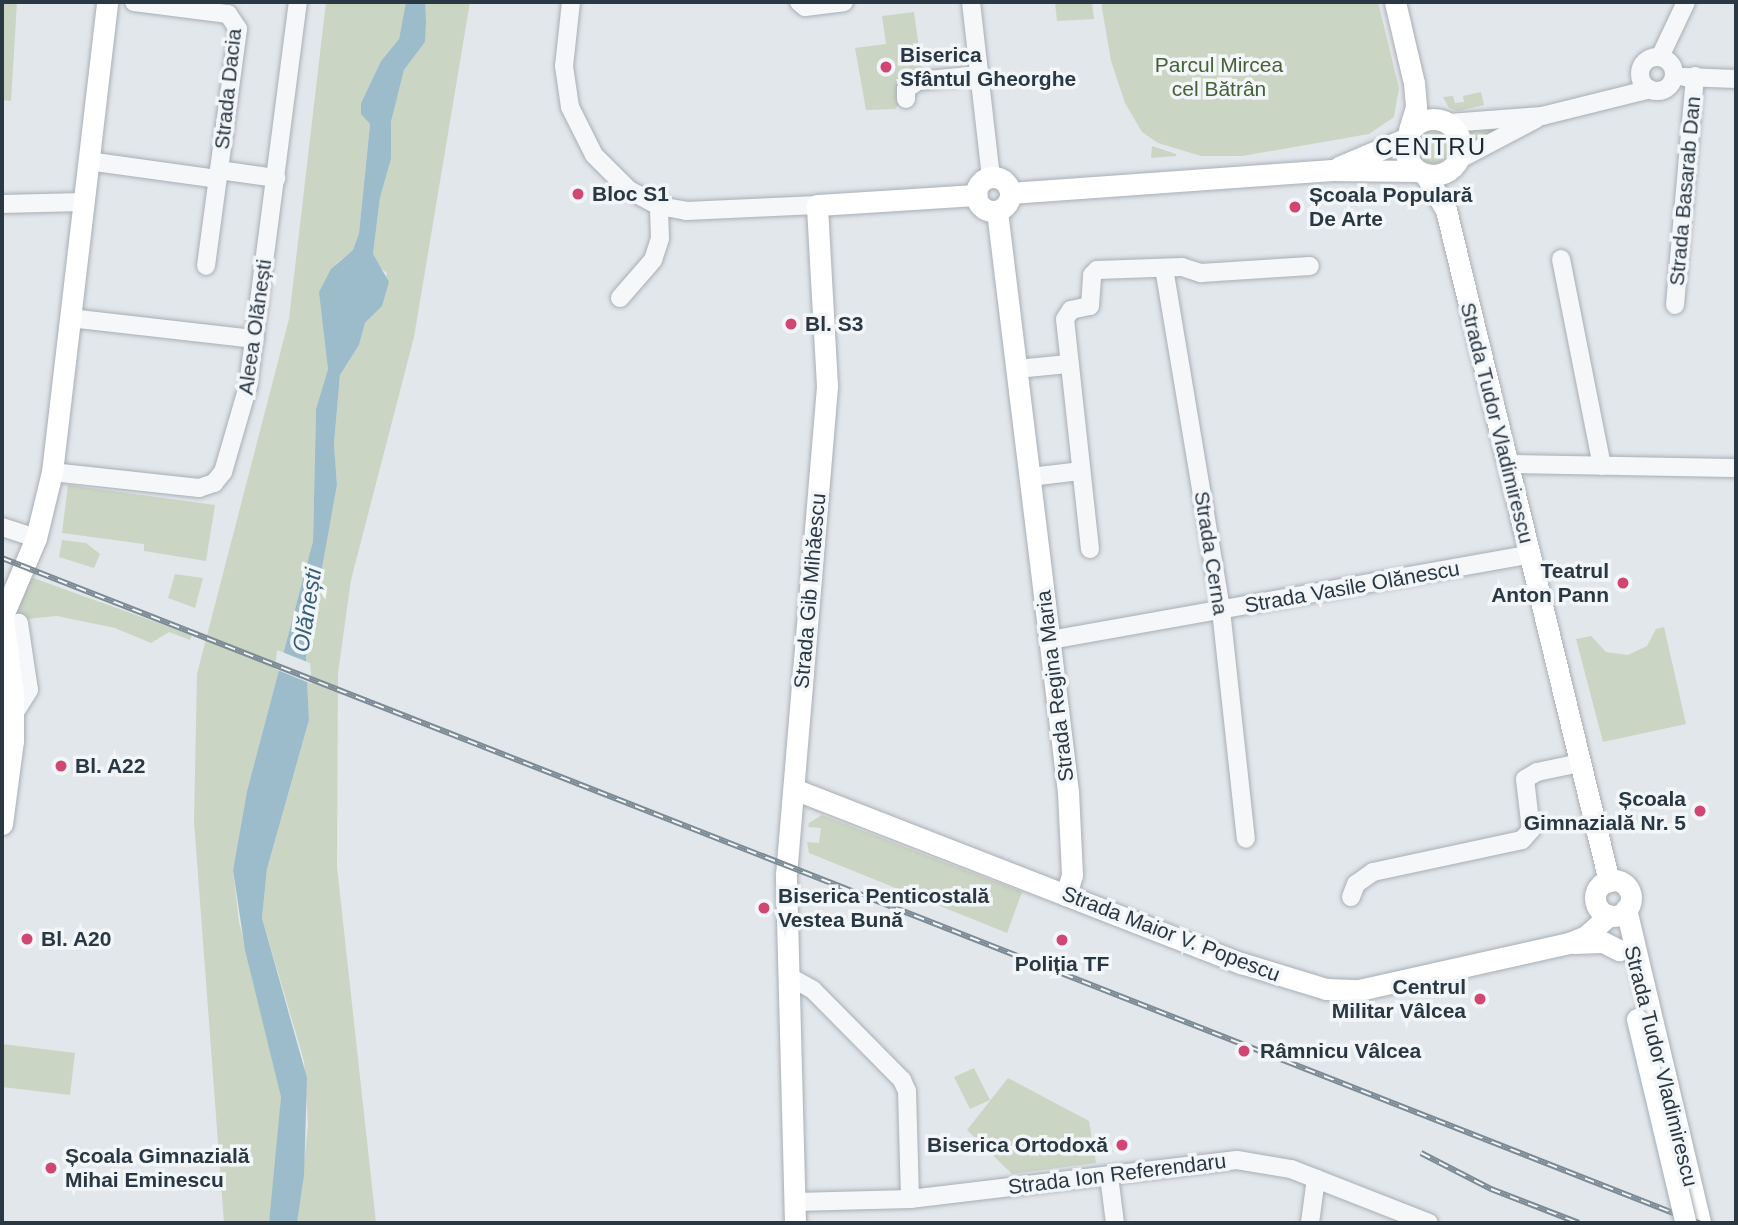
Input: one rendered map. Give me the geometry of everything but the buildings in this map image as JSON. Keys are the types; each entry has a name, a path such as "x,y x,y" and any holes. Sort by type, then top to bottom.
{"main road":[{"path":"2,824 12,717 13,674 6,617 20,571 36,538 52,472 107,2"},
{"path":"1395,2 1414,83 1416,107 1407,135 1406,157 1421,173"},
{"path":"1010,193 1332,170 1421,173 1454,165 1459,136 1443,121 1414,83"},
{"path":"1332,170 1407,135 1421,120 1443,121"},
{"name":"Strada Tudor Vladimirescu","path":"1446,210 1454,165"},
{"name":"Strada Tudor Vladimirescu","path":"1421,173 1446,210 1609,881 1628,889 1610,911"},
{"path":"991,177 1002,180 1010,193 1008,203 997,211 982,208 976,195 979,185 991,177"},
{"path":"817,205 976,195"},
{"name":"Strada Gib Mihăescu","path":"795,1213 786,875 827,386 817,205"},
{"name":"Strada Regina Maria","path":"997,211 1068,792 1072,875 1066,895"},
{"path":"2,584 20,571"},
{"path":"2,678 12,717"},
{"path":"790,824 804,808 828,800 809,776 797,740"},
{"name":"Strada Maior V. Popescu","path":"794,789 1241,963 1334,990 1359,990 1565,944 1604,942 1619,950"},
{"path":"1565,944 1583,924 1610,911 1596,892 1609,881"},
{"name":"Strada Tudor Vladimirescu","path":"1610,911 1619,950 1643,1017 1686,1223"},
{"name":"Strada Tudor Vladimirescu","path":"1610,911 1643,1017 1700,1223"}],"street":[{"name":"Strada Dacia","path":"134,2 235,18 238,29 206,265"},
{"name":"Aleea Olănești","path":"52,472 199,488 214,483 234,445 255,339 298,2"},
{"path":"571,2 565,83 581,133 612,176 659,206 687,211 817,205"},
{"path":"802,4 844,2"},
{"path":"971,2 991,177"},
{"path":"1645,83 1644,63 1660,57 1686,2"},
{"path":"1454,165 1542,116 1645,83 1666,88 1673,78 1671,65 1660,57"},
{"path":"906,99 906,89 918,81 979,75"},
{"path":"1673,78 1695,76 1736,79"},
{"name":"Strada Basarab Dan","path":"1675,305 1695,76"},
{"path":"1443,121 1542,116"},
{"name":"Strada Dacia","path":"88,162 218,175"},
{"path":"218,175 276,178"},
{"path":"2,204 83,202"},
{"path":"620,298 653,260 660,238 659,206"},
{"path":"1560,259 1602,466"},
{"path":"1090,550 1068,364 1067,313 1090,306 1092,275 1097,270 1182,267 1201,273 1310,266"},
{"name":"Strada Cerna","path":"1164,268 1221,610 1246,839"},
{"path":"70,318 255,339"},
{"path":"1017,369 1068,364"},
{"path":"1507,464 1736,468"},
{"path":"1030,477 1080,471"},
{"path":"2,527 36,538"},
{"name":"Strada Vasile Olănescu","path":"1050,640 1529,555"},
{"path":"1351,897 1356,884 1373,872 1522,841 1531,830 1525,779 1537,772 1580,763"},
{"path":"790,977 813,990 902,1080 907,1091 910,1199"},
{"name":"Strada Ion Referendaru","path":"795,1213 1237,1160 1291,1169 1429,1223"},
{"path":"1109,1176 1115,1223"},
{"path":"1310,1223 1316,1178"}],"green space":[{"path":"2,2 17,2 11,101 2,100"},
{"path":"326,2 406,2 399,39 381,61 361,103 361,114 370,123 359,233 353,250 336,264 323,301 328,369 316,409 313,541 247,791 233,870 239,922 277,1068 281,1097 277,1173 269,1223 224,1223 194,821 197,674 289,319"},
{"path":"425,2 470,2 414,337 351,580 338,673 337,867 376,1223 297,1223 308,1125 304,1061 262,918 267,869 309,720 306,658 337,485 334,444 340,375 359,345 365,323 376,312 387,273 375,264 373,254 380,198 391,159 391,122 404,70 425,42"},
{"path":"1055,2 1092,2 1094,19 1057,21"},
{"name":"Parcul Mircea cel Bătrân","path":"1101,2 1378,2 1399,88 1394,117 1369,134 1242,156 1201,156 1158,143 1142,132 1125,103 1111,61"},
{"path":"914,12 923,77 895,109 866,110 855,48 886,44 882,16"},
{"path":"1481,92 1484,105 1458,111 1449,108 1443,97 1453,96 1455,103 1464,102 1463,96"},
{"path":"1514,123 1471,144 1467,130"},
{"path":"1432,130 1444,135 1449,147 1444,159 1432,164 1420,159 1415,147 1420,135"},
{"path":"1152,146 1176,154 1176,156 1151,158"},
{"path":"68,485 215,505 206,561 144,551 144,544 62,533"},
{"path":"62,540 86,543 100,554 94,568 59,557"},
{"path":"175,574 203,578 195,608 168,598"},
{"path":"33,578 192,635 190,640 169,632 151,643 115,628 57,616 17,620 10,606 23,580"},
{"path":"1664,627 1686,724 1603,742 1576,639 1591,636 1606,652 1628,655 1647,646 1656,629"},
{"path":"822,815 1022,892 1007,933 809,853 807,842 819,843 821,828 808,827 809,823"},
{"path":"2,1044 75,1053 70,1095 2,1087"},
{"path":"974,1068 990,1100 970,1109 954,1077"},
{"path":"1008,1078 1089,1121 1096,1163 1012,1174 967,1130"}],"water":[{"name":"Olănești","path":"406,2 425,2 425,42 404,70 391,122 391,159 380,198 373,254 389,282 382,306 365,323 359,345 340,375 334,444 337,485 306,658 309,720 267,869 262,918 307,1078 304,1175 297,1223 269,1223 281,1097 245,950 233,870 247,791 313,541 316,409 328,369 319,292 331,269 353,250 359,233 370,124 361,114 361,103 381,61 399,39"}],"pier":[{"path":"277,650 310,663 312,684 275,669"}],"railway":[{"path":"2,558 1699,1223"},
{"path":"1421,1153 1491,1189 1579,1223"}],"place":[{"name":"Biserica Sfântul Gheorghe","path":"886,67"},
{"name":"Bloc S1","path":"578,194"},
{"name":"Școala Populară De Arte","path":"1295,207"},
{"name":"Bl. S3","path":"791,324"},
{"name":"Teatrul Anton Pann","path":"1623,583"},
{"name":"Bl. A22","path":"61,766"},
{"name":"Școala Gimnazială Nr. 5","path":"1700,811"},
{"name":"Biserica Penticostală Vestea Bună","path":"764,908"},
{"name":"Bl. A20","path":"27,939"},
{"name":"Poliția TF","path":"1062,940"},
{"name":"Centrul Militar Vâlcea","path":"1480,999"},
{"name":"Râmnicu Vâlcea","path":"1244,1051"},
{"name":"Biserica Ortodoxă","path":"1122,1145"},
{"name":"Școala Gimnazială Mihai Eminescu","path":"51,1168"}],"district":[{"name":"CENTRU","path":"1431,147"}]}
